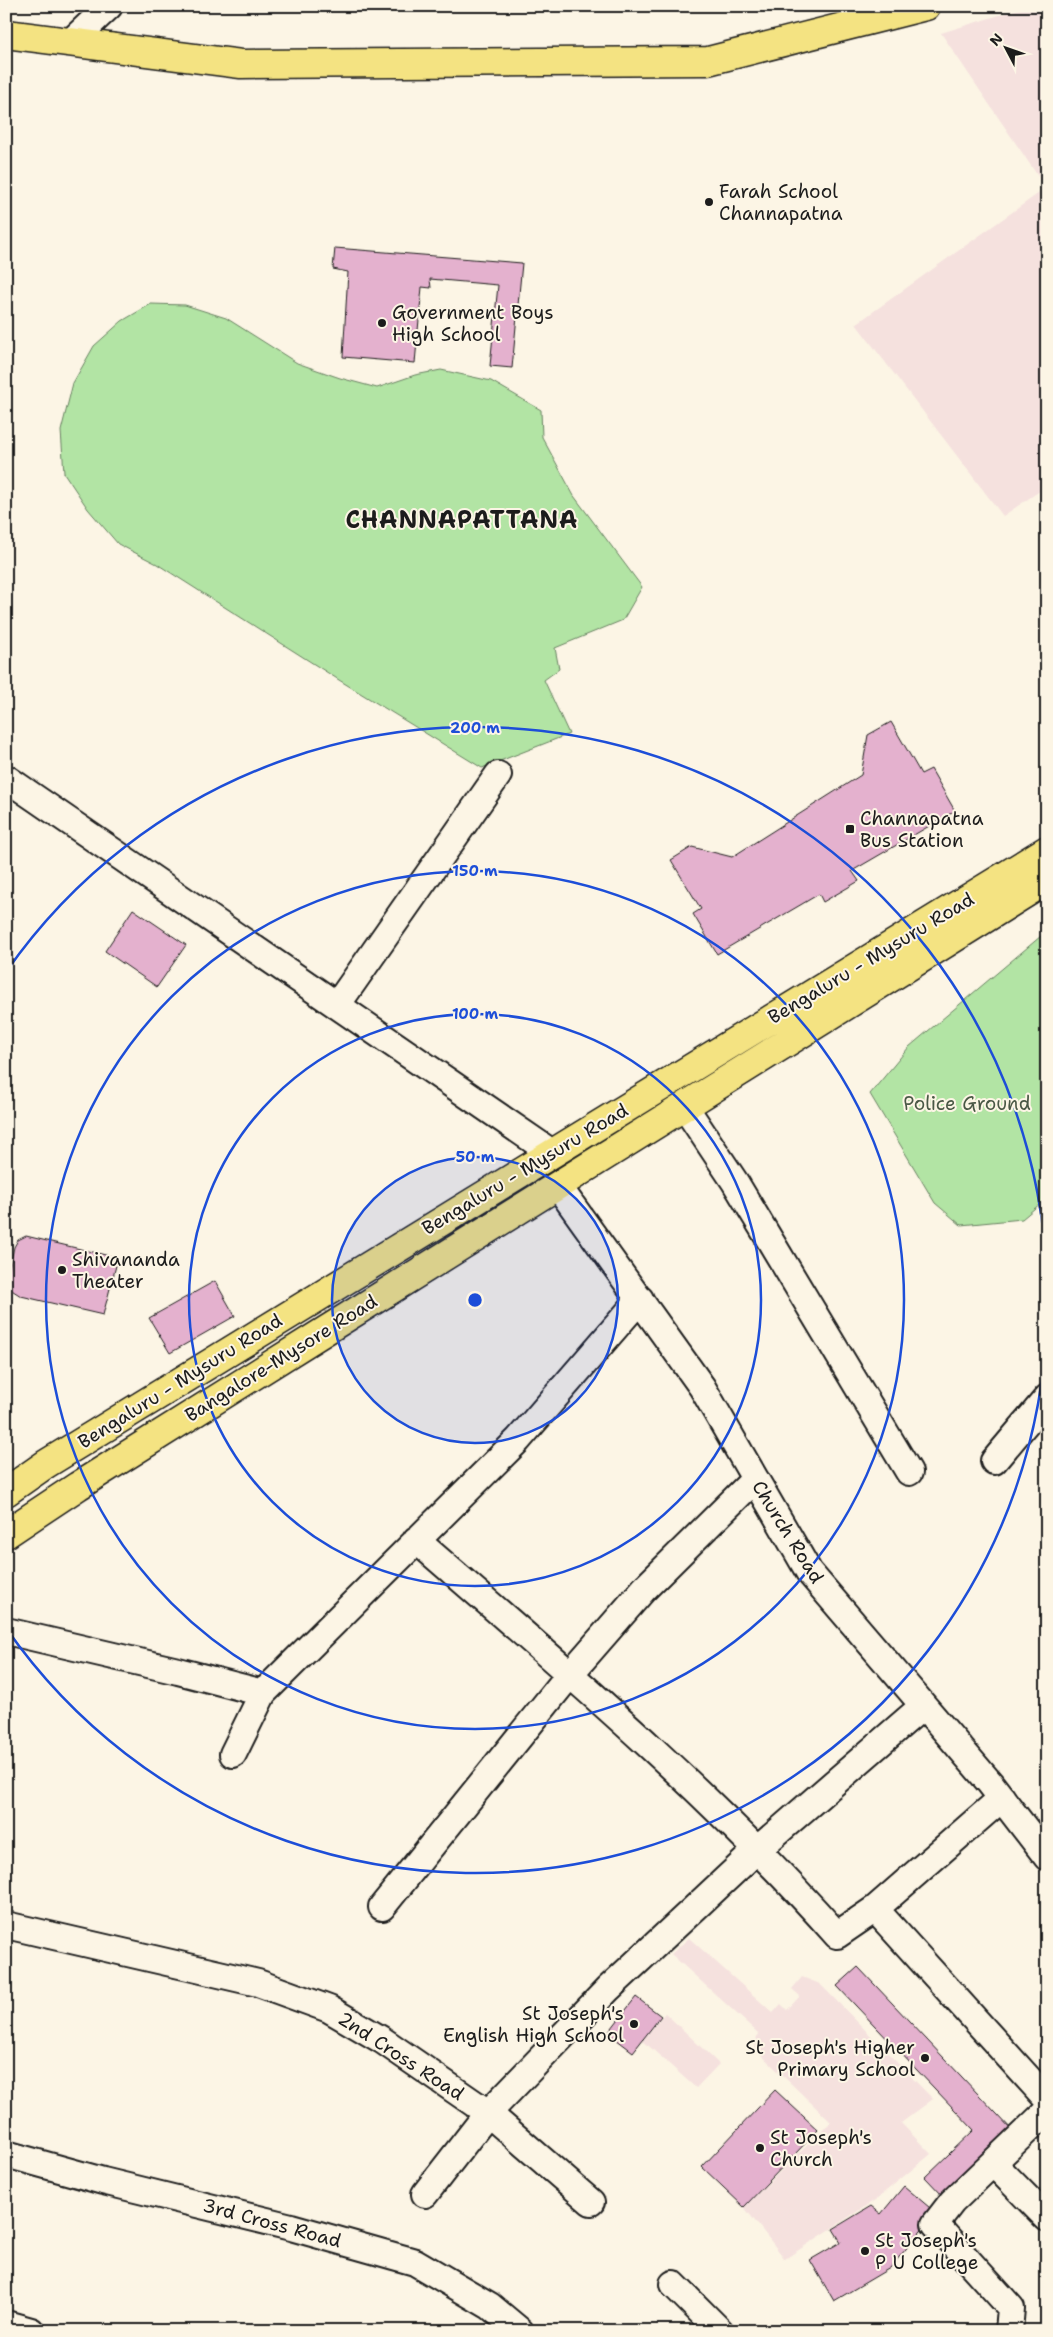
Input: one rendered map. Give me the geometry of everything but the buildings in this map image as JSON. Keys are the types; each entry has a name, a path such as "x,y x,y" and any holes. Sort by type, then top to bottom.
{"main road":[{"path":"6,34 73,40 242,64 708,61 926,6"},
{"name":"Bengaluru - Mysuru Road","path":"6,1492 46,1464 736,1040 1044,865"},
{"name":"Bengaluru - Mysuru Road","path":"558,1186 753,1065 1044,865"},
{"path":"736,1040 753,1065"},
{"name":"Bangalore-Mysore Road","path":"6,1534 78,1486 558,1186"},
{"path":"6,1471 46,1464"}],"street":[{"path":"73,40 109,6"},
{"path":"336,1005 498,775"},
{"path":"6,778 552,1153"},
{"path":"685,1107 735,1182 909,1472"},
{"name":"Church Road","path":"558,1186 702,1387 809,1572 1002,1798 1047,1857"},
{"path":"233,1754 263,1693 518,1440 640,1299"},
{"path":"994,1461 1047,1398"},
{"path":"382,1907 570,1674 644,1589 755,1479"},
{"path":"416,1540 570,1674 758,1849 837,1935 875,1909 1002,1798"},
{"path":"6,1631 263,1693"},
{"path":"425,2194 488,2113 608,1989 758,1849 923,1706"},
{"path":"875,1909 1047,2099"},
{"name":"2nd Cross Road","path":"6,1925 258,1983 329,2009 382,2040 488,2113 590,2202"},
{"path":"1009,2331 1012,2308 935,2224 952,2202 1047,2112"},
{"name":"3rd Cross Road","path":"6,2154 104,2181 291,2227 415,2262 490,2306 520,2331"},
{"path":"994,2163 1047,2218"},
{"path":"673,2284 720,2331"},
{"path":"6,2324 31,2331"}],"shaded area":[{"path":"1029,6 1047,6 1047,486 1003,516 856,324 1046,188 941,33"},
{"path":"689,1938 773,2013 781,2004 787,2010 800,1996 792,1989 802,1977 820,1984 933,2099 901,2123 931,2154 875,2200 785,2259 744,2207 831,2122 754,2048 758,2033 671,1954"},
{"path":"665,2013 719,2064 696,2088 642,2040"}],"green space":[{"path":"151,304 185,305 226,318 297,363 340,378 377,388 415,375 441,370 491,381 541,410 542,437 574,496 642,587 623,620 555,648 559,669 544,680 569,734 482,768 157,564 118,544 88,509 64,473 61,431 73,383 94,346 122,321"},
{"name":"Police Ground","path":"1047,931 1047,1198 1022,1219 961,1225 935,1203 870,1094 909,1047"}],"place":[{"name":"Farah School Channapatna","path":"709,202"},
{"name":"Government Boys High School","path":"382,323"},
{"name":"Channapatna Bus Station","path":"850,829"},
{"name":"Shivananda Theater","path":"62,1270"},
{"name":"St Joseph's English High School","path":"634,2024"},
{"name":"St Joseph's Higher Primary School","path":"925,2058"},
{"name":"St Joseph's Church","path":"760,2148"},
{"name":"St Joseph's P U College","path":"865,2251"}],"district":[{"name":"CHANNAPATTANA","path":"462,520"}]}
